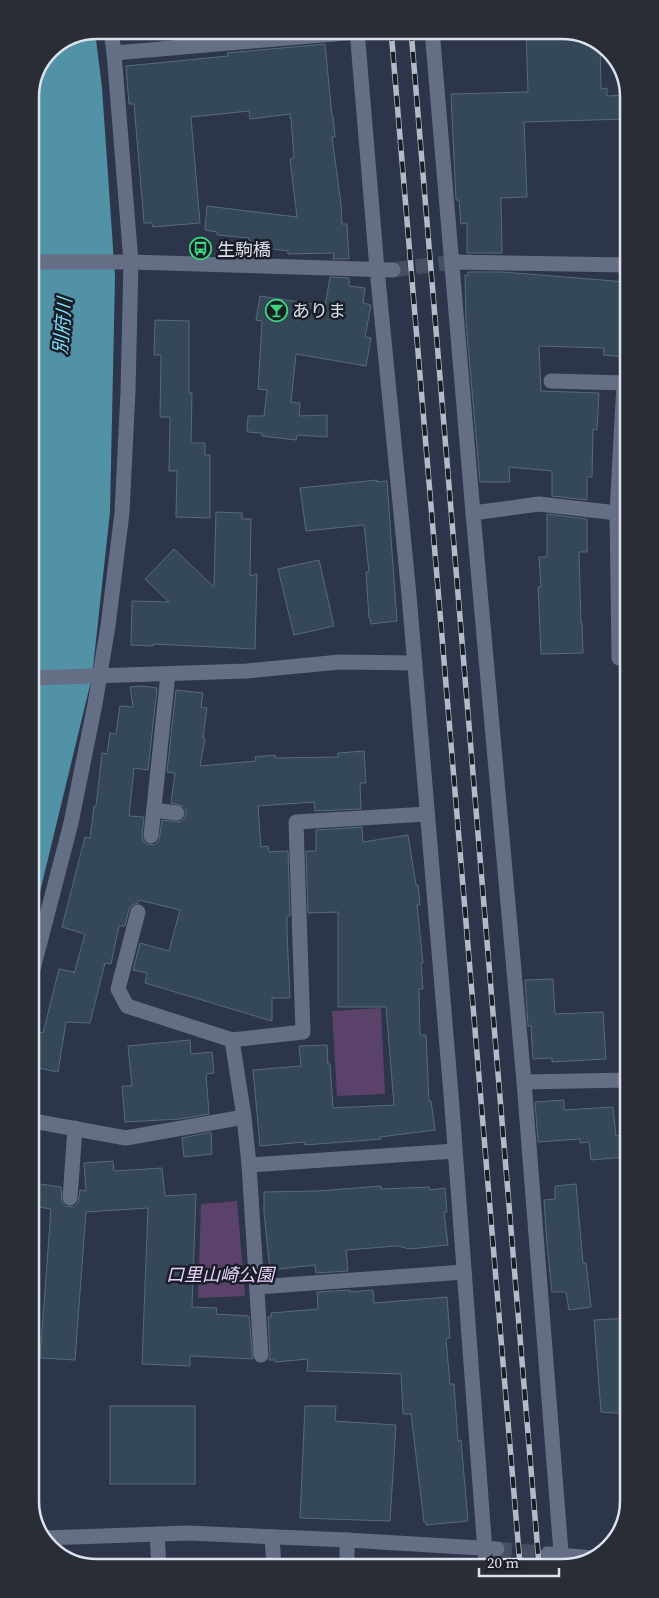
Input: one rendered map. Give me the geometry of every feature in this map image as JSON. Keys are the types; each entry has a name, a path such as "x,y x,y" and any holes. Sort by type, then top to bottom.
{"street":[{"path":"39,946 71,823 100,676 122,513 128,392 131,262 112,39"},
{"path":"114,53 269,39"},
{"path":"358,39 377,269 415,663 464,1272 491,1549 488,1559"},
{"path":"433,39 524,1082 557,1558 573,1558"},
{"path":"39,262 131,262 393,270"},
{"path":"453,262 620,265"},
{"path":"551,381 620,383"},
{"path":"619,658 617,513 620,464"},
{"path":"473,513 539,504 617,513"},
{"path":"39,678 247,671 340,662 415,663"},
{"path":"151,836 168,674"},
{"path":"154,810 177,813"},
{"path":"138,912 118,989 127,1006 232,1040 303,1032 296,822 427,814"},
{"path":"232,1040 244,1117 249,1165 261,1355"},
{"path":"524,1082 620,1080"},
{"path":"39,1122 126,1138 244,1117"},
{"path":"70,1198 74,1128"},
{"path":"249,1165 455,1151"},
{"path":"256,1287 464,1272"},
{"path":"52,1538 188,1533 491,1549"},
{"path":"157,1534 159,1559"},
{"path":"272,1536 273,1559"},
{"path":"347,1540 347,1559"}],"green space":[{"path":"381,1008 385,1094 337,1096 332,1011"},
{"name":"口里山崎公園","path":"237,1201 245,1296 198,1298 201,1204"}],"water":[{"name":"別府川","path":"96,39 102,88 115,277 110,512 92,677 39,896 39,93 43,75 56,56 75,43"}],"building":[{"path":"526,39 566,39 584,43 600,54 601,89 607,88 607,96 620,95 620,119 524,122 527,197 501,198 502,253 467,253 467,223 461,224 459,200 456,200 451,94 528,92"},
{"path":"325,44 335,137 332,137 342,224 347,224 349,259 333,259 334,253 288,254 288,251 258,247 258,242 248,241 249,238 217,235 217,232 205,230 207,206 297,217 290,159 294,158 290,114 250,119 249,111 191,117 200,223 153,227 152,223 144,223 134,104 129,104 126,66 228,56 227,53"},
{"path":"468,272 503,272 620,282 620,356 603,355 604,348 539,346 541,391 599,393 597,430 593,429 592,477 587,477 587,500 552,496 552,471 509,467 510,482 480,482 466,322 465,275 468,275"},
{"path":"330,277 349,278 349,286 365,288 363,303 371,305 365,337 371,338 366,366 296,354 291,402 300,403 299,416 327,415 327,437 297,435 296,440 262,436 262,433 247,432 248,416 264,416 267,390 258,389 262,321 256,320 260,296 325,306"},
{"path":"155,320 189,321 189,393 192,393 191,443 205,443 205,455 210,455 210,518 176,517 177,471 169,471 170,417 160,417 161,355 154,355"},
{"path":"377,480 377,482 387,481 397,621 371,624 366,572 369,572 364,525 306,531 300,488"},
{"path":"216,512 242,513 242,519 251,519 250,576 257,574 255,649 153,644 153,646 131,645 132,601 169,602 145,579 174,549 214,587"},
{"path":"547,514 587,519 587,552 579,552 583,653 541,654 538,587 541,587 539,557 547,557"},
{"path":"319,560 334,626 294,635 278,569"},
{"path":"130,687 157,688 148,770 134,768 129,816 144,817 142,836 146,844 154,845 159,841 162,820 180,822 186,815 186,810 183,806 171,803 175,773 167,772 176,690 203,693 201,707 207,708 203,738 205,739 200,766 256,761 255,757 275,755 276,758 338,757 338,753 364,751 366,783 360,783 361,809 315,811 314,802 258,806 261,847 268,846 269,852 288,851 290,916 287,916 287,932 290,998 272,998 272,1021 145,983 147,973 133,970 140,943 169,951 180,910 139,900 138,903 132,905 129,909 125,926 119,926 111,964 105,963 90,1023 66,1022 58,1072 39,1068 40,1032 43,1033 59,969 74,972 74,974 85,934 62,927 85,837 90,838 102,753 107,754 110,733 116,734 120,706 133,707"},
{"path":"362,827 363,842 408,835 420,905 417,905 423,963 421,963 423,989 419,989 420,1035 426,1035 429,1101 431,1101 435,1130 380,1137 381,1139 305,1145 305,1142 260,1146 253,1070 301,1066 299,1046 327,1045 333,1108 394,1105 386,1007 338,1007 338,912 308,913 306,851 316,851 316,830"},
{"path":"553,979 555,1014 603,1012 606,1059 552,1062 552,1058 533,1059 531,1026 528,1026 525,980"},
{"path":"190,1040 191,1054 212,1052 214,1073 206,1074 209,1114 180,1119 125,1122 122,1086 132,1086 128,1046"},
{"path":"564,1100 564,1110 613,1107 616,1136 620,1136 620,1158 591,1160 589,1142 580,1143 580,1139 538,1142 535,1102"},
{"path":"211,1132 212,1154 184,1157 182,1138"},
{"path":"113,1161 114,1171 162,1168 165,1196 196,1194 192,1307 217,1308 216,1314 249,1316 253,1359 190,1356 190,1366 142,1364 148,1208 86,1212 75,1360 40,1358 51,1209 39,1207 39,1184 61,1187 62,1202 65,1206 74,1207 78,1203 80,1190 86,1191 84,1163"},
{"path":"576,1184 583,1263 586,1263 591,1307 569,1310 566,1292 552,1292 544,1200 555,1199 555,1186"},
{"path":"381,1186 381,1189 429,1187 430,1190 445,1188 447,1212 444,1212 448,1245 410,1249 397,1246 346,1250 348,1271 316,1273 315,1265 270,1270 264,1213 264,1192 318,1191"},
{"path":"350,1290 350,1292 373,1290 374,1303 447,1297 450,1338 446,1339 450,1384 454,1384 458,1441 461,1440 468,1521 426,1525 426,1522 424,1522 411,1414 403,1414 401,1374 307,1371 308,1359 275,1362 275,1360 269,1360 268,1317 271,1317 271,1313 318,1309 317,1292"},
{"path":"620,1319 620,1413 601,1412 594,1320"},
{"path":"110,1406 195,1406 195,1484 110,1484"},
{"path":"305,1406 336,1406 335,1421 396,1425 390,1521 300,1518"}],"tunnel":[{"path":"393,270 453,262"},
{"path":"497,1549 548,1554"}],"railway":[{"path":"392,39 519,1559"},
{"path":"412,39 538,1559"}],"place":[{"name":"生駒橋","path":"201,249"},
{"name":"ありま","path":"276,310"}]}
